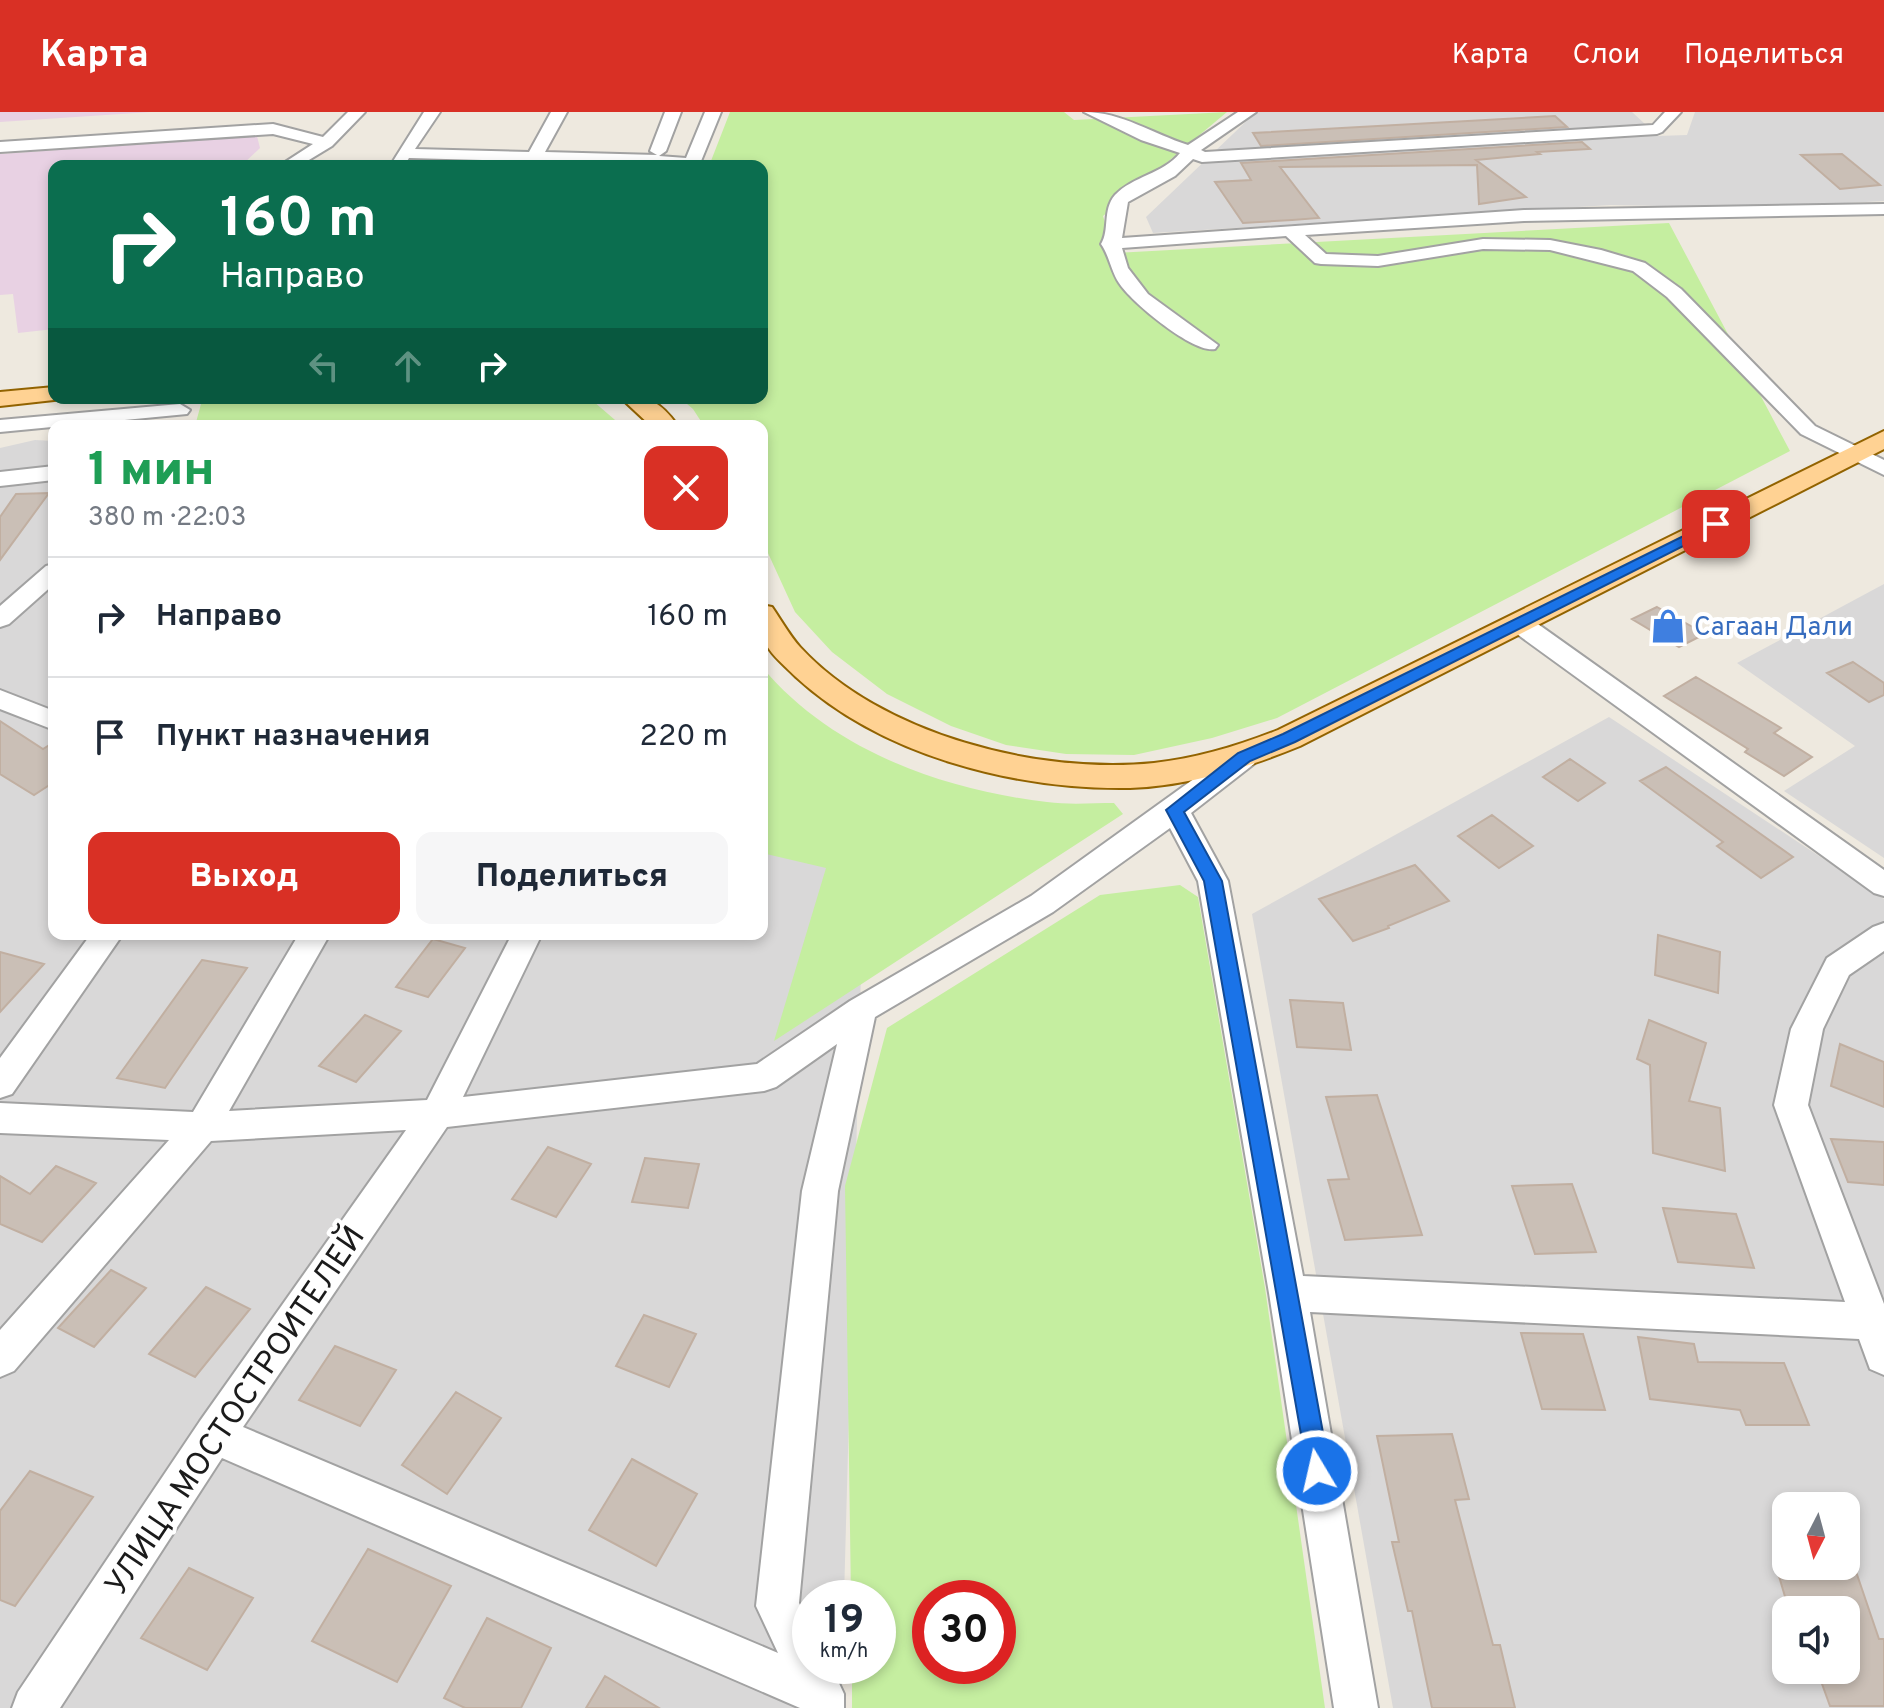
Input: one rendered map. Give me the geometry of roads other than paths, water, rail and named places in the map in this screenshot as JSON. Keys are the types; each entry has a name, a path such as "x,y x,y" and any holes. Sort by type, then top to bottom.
{"main road":[{"path":"0,399 48,395"},
{"path":"642,404 660,420"},
{"path":"768,622 797,661 847,704 903,732 974,757 1056,772 1128,777 1187,771 1244,757 1289,738 1884,439"}],"street":[{"path":"297,160 326,143 357,112"},
{"path":"403,154 432,112"},
{"path":"535,157 559,112"},
{"path":"658,151 673,112"},
{"path":"683,160 699,112"},
{"path":"684,160 713,112"},
{"path":"1092,112 1202,157 1657,129 1673,112"},
{"path":"1208,345 1129,289 1110,244 1114,213 1123,196 1163,178 1182,165 1190,151 1248,112"},
{"path":"0,147 273,129 326,143"},
{"path":"403,154 465,160 535,157 557,152 658,151 680,160"},
{"path":"557,152 669,160"},
{"path":"403,154 535,157"},
{"path":"1110,244 1547,215 1884,209"},
{"path":"1292,232 1321,259 1378,261 1483,244 1550,245 1601,255 1639,267 1674,293 1808,430 1884,468"},
{"path":"72,420 180,411"},
{"path":"0,426 48,422"},
{"path":"0,479 48,474"},
{"path":"0,619 48,576"},
{"path":"1519,623 1884,885"},
{"path":"0,699 48,719"},
{"path":"0,1118 202,1127 437,1114 764,1077 861,1010 1042,904 1244,757"},
{"path":"1175,810 1213,881 1288,1293 1356,1708"},
{"path":"1884,935 1838,967 1807,1029 1791,1105 1877,1322 1884,1356"},
{"path":"0,1084 104,940"},
{"path":"0,1358 202,1127 311,940"},
{"name":"УЛИЦА МОСТОСТРОИТЕЛЕЙ","path":"34,1708 214,1435 437,1114 524,940"},
{"path":"822,1701 777,1606 820,1191 861,1010"},
{"path":"1288,1293 1877,1322"},
{"path":"214,1435 822,1701"}],"place":[{"name":"Сагаан Дали","path":"1668,626"}]}
